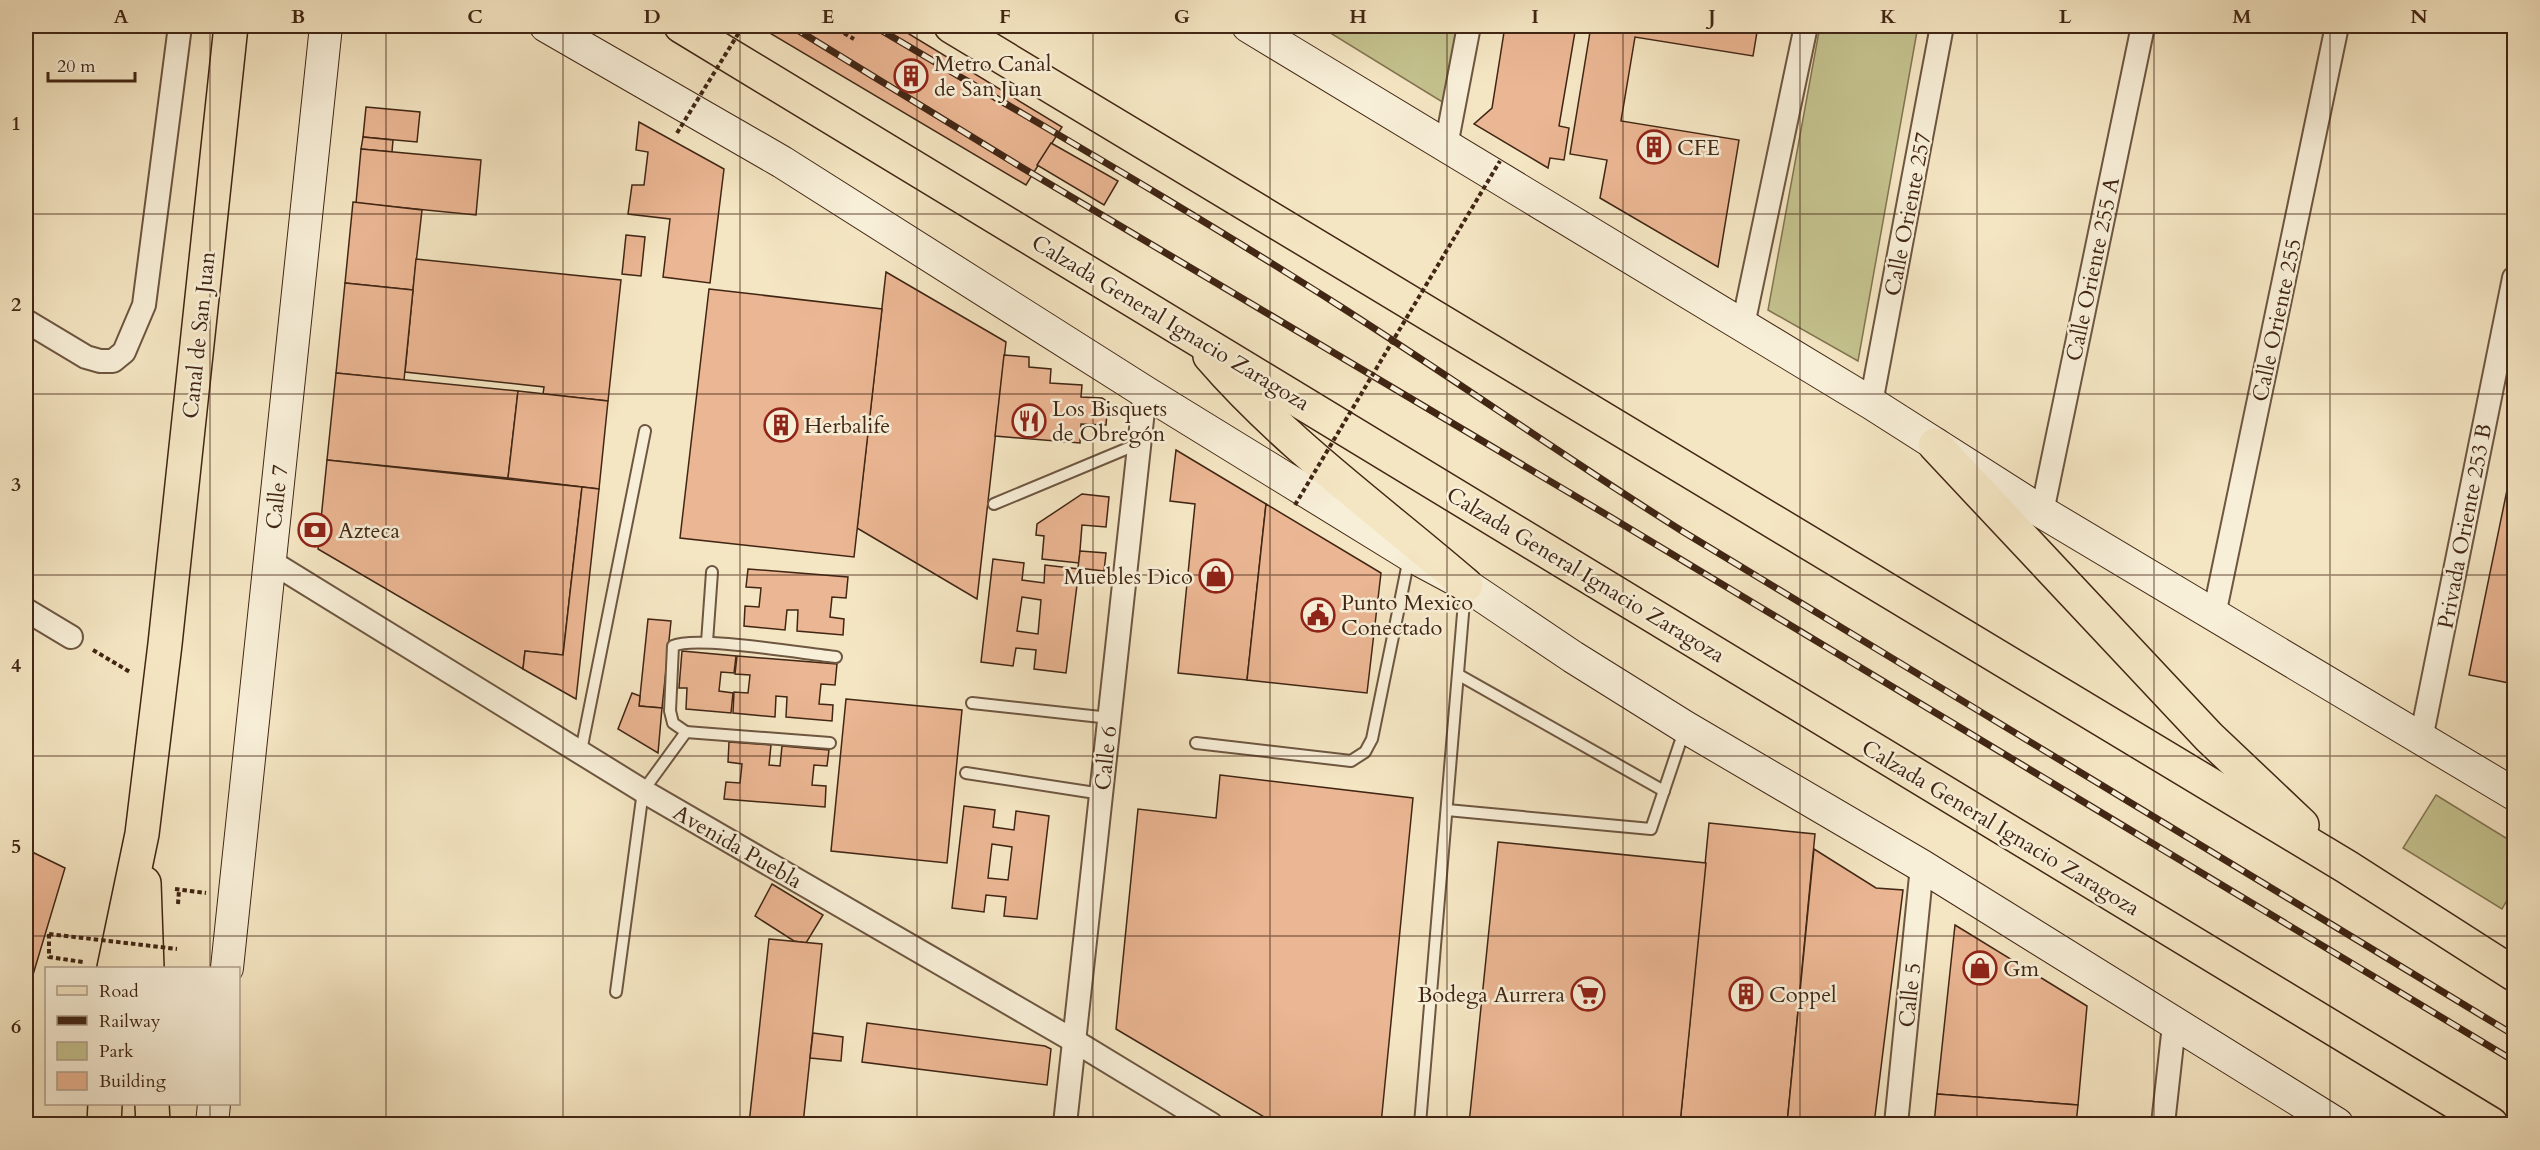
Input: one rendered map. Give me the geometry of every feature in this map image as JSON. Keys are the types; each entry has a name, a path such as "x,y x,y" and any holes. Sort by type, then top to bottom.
{"main road":[{"name":"Canal de San Juan","path":"159,688 231,26"},
{"path":"546,26 782,162 1145,392 1410,555 1466,585"},
{"name":"Calzada General Ignacio Zaragoza","path":"681,26 1192,334 2491,1125"},
{"path":"951,26 2347,867 2514,974"},
{"path":"1248,26 1871,403 2042,512 2514,794"},
{"name":"Calle 7","path":"227,967 324,27"},
{"path":"1192,334 1244,396 1311,457 1466,585 1573,657 1685,727 1922,866 2337,1125"},
{"path":"1935,445 2210,737 2347,867"},
{"path":"114,967 142,834 159,688"},
{"path":"142,834 147,967"},
{"path":"104,1125 105,1105"},
{"path":"152,1105 153,1125"},
{"path":"212,1125 214,1105"}],"street":[{"path":"26,321 86,357 100,361 113,361 124,352 144,305 180,26"},
{"path":"1446,146 1469,26"},
{"path":"1743,325 1806,26"},
{"name":"Calle Oriente 257","path":"1871,403 1942,26"},
{"name":"Calle Oriente 255 A","path":"2042,512 2143,26"},
{"name":"Calle Oriente 255","path":"2214,615 2337,26"},
{"name":"Privada Oriente 253 B","path":"2421,739 2514,278"},
{"name":"Calle 6","path":"1065,1125 1076,1042 1145,392"},
{"name":"Avenida Puebla","path":"270,561 643,791 1076,1042 1211,1125"},
{"path":"26,610 71,638"},
{"name":"Calle 5","path":"1896,1125 1922,866"},
{"path":"2163,1125 2174,1025"}],"lane":[{"path":"581,751 645,431"},
{"path":"994,504 1139,444"},
{"path":"1196,742 1351,761 1365,752 1372,739 1410,555"},
{"path":"707,642 712,572"},
{"path":"1420,1122 1466,585"},
{"path":"830,742 686,732 673,723 670,711 673,646 680,642 707,642 836,657"},
{"path":"1459,675 1664,791"},
{"path":"972,704 1110,718"},
{"path":"1447,810 1651,829 1685,727"},
{"path":"616,992 643,791 686,732"},
{"path":"966,773 1102,794"}],"path":[{"path":"677,134 743,26"},
{"path":"831,26 854,39"},
{"path":"1295,505 1500,161"},
{"path":"71,638 159,688"},
{"path":"144,887 234,896"},
{"path":"49,957 50,934 177,949"}],"green space":[{"path":"1319,26 1459,26 1444,103"},
{"path":"1820,26 1918,26 1858,361 1768,310"},
{"path":"2436,795 2514,843 2514,888 2502,909 2403,848"}],"building":[{"name":"Metro Canal de San Juan","path":"758,26 896,26 1062,127 1026,185"},
{"path":"1505,26 1576,26 1559,126 1569,128 1564,160 1550,158 1548,168 1474,124 1492,108"},
{"name":"CFE","path":"1591,26 1758,26 1753,56 1635,37 1621,121 1739,140 1718,267 1600,198 1607,160 1570,154"},
{"path":"366,107 420,112 417,142 363,137"},
{"path":"639,122 724,169 710,283 663,277 670,219 628,214 632,185 644,185 648,152 636,150"},
{"path":"363,137 393,140 392,152 361,149"},
{"path":"1051,143 1118,181 1104,205 1037,165"},
{"path":"361,149 481,160 476,215 356,203"},
{"path":"353,202 422,210 413,290 345,283"},
{"path":"626,235 645,237 641,276 622,274"},
{"path":"416,259 621,280 608,401 543,394 544,387 405,372"},
{"path":"886,272 1006,342 977,599 857,528"},
{"path":"345,283 413,290 404,380 336,373"},
{"name":"Herbalife","path":"709,289 882,309 854,557 680,538"},
{"path":"1004,355 1029,357 1029,367 1051,369 1050,383 1082,385 1081,397 1102,398 1108,402 1106,425 1081,424 1080,443 995,436"},
{"path":"336,373 518,391 508,478 327,460"},
{"path":"518,391 608,401 599,489 508,478"},
{"path":"1176,450 1266,504 1247,680 1178,673 1195,504 1170,501"},
{"path":"2514,456 2514,684 2469,675"},
{"path":"327,460 582,487 563,655 525,651 523,669 318,549"},
{"path":"582,487 599,489 576,699 523,669 525,651 563,655"},
{"path":"1082,494 1109,497 1106,527 1082,525 1079,563 1042,559 1044,536 1036,535 1037,524"},
{"path":"1266,504 1381,573 1367,693 1247,680"},
{"path":"1080,551 1106,553 1104,571 1078,568"},
{"path":"993,559 1024,563 1022,580 1044,583 1045,565 1079,569 1066,673 1034,669 1036,650 1016,648 1013,666 981,662","holes":["1022,597 1041,600 1038,634 1017,631"]},
{"path":"748,569 848,577 846,598 832,597 830,617 844,619 843,635 797,631 798,610 787,610 785,630 744,626 745,606 759,607 761,588 746,587"},
{"path":"648,619 671,621 662,708 639,706"},
{"path":"682,651 736,656 734,673 721,672 719,691 733,693 731,713 686,709 687,688 679,688"},
{"path":"737,656 837,664 835,685 821,684 819,704 833,705 832,721 786,717 787,697 776,696 775,717 733,713 734,692 748,693 750,675 735,674"},
{"path":"632,693 640,696 639,706 662,708 658,753 618,729"},
{"path":"846,699 962,710 947,863 831,851"},
{"path":"729,742 771,745 769,765 780,766 782,746 829,750 827,766 814,765 812,785 826,786 825,807 724,799 726,782 740,783 742,764 728,762"},
{"path":"1220,775 1413,798 1381,1124 1276,1124 1116,1029 1138,809 1216,818"},
{"path":"964,806 995,810 993,827 1014,830 1016,811 1049,816 1037,919 1004,916 1006,897 986,895 984,912 952,908","holes":["992,844 1012,847 1008,880 988,878"]},
{"name":"Coppel","path":"1709,823 1815,834 1787,1124 1680,1124"},
{"name":"Bodega Aurrera","path":"1498,842 1706,863 1680,1124 1469,1124"},
{"path":"26,849 65,868 32,978 26,974"},
{"path":"1814,849 1876,888 1903,890 1874,1124 1787,1124"},
{"path":"772,884 823,915 806,943 794,941 755,916"},
{"path":"1955,925 2087,1006 2078,1105 1937,1094"},
{"path":"769,939 822,944 803,1124 749,1124"},
{"path":"867,1023 1045,1046 1051,1049 1047,1085 862,1062"},
{"path":"813,1033 843,1037 841,1061 810,1058"},
{"path":"1937,1094 2078,1105 2076,1124 1934,1124"}],"railway":[{"path":"791,26 1021,167 1612,518 2514,1061"},
{"path":"874,26 1281,269 1682,531 2514,1035"}],"place":[{"name":"Metro Canal de San Juan","path":"911,76"},
{"name":"CFE","path":"1654,147"},
{"name":"Los Bisquets de Obregón","path":"1029,421"},
{"name":"Herbalife","path":"781,425"},
{"name":"Azteca","path":"315,530"},
{"name":"Muebles Dico","path":"1216,576"},
{"name":"Punto Mexico Conectado","path":"1318,615"},
{"name":"Gm","path":"1980,968"},
{"name":"Bodega Aurrera","path":"1588,994"},
{"name":"Coppel","path":"1746,994"}]}
